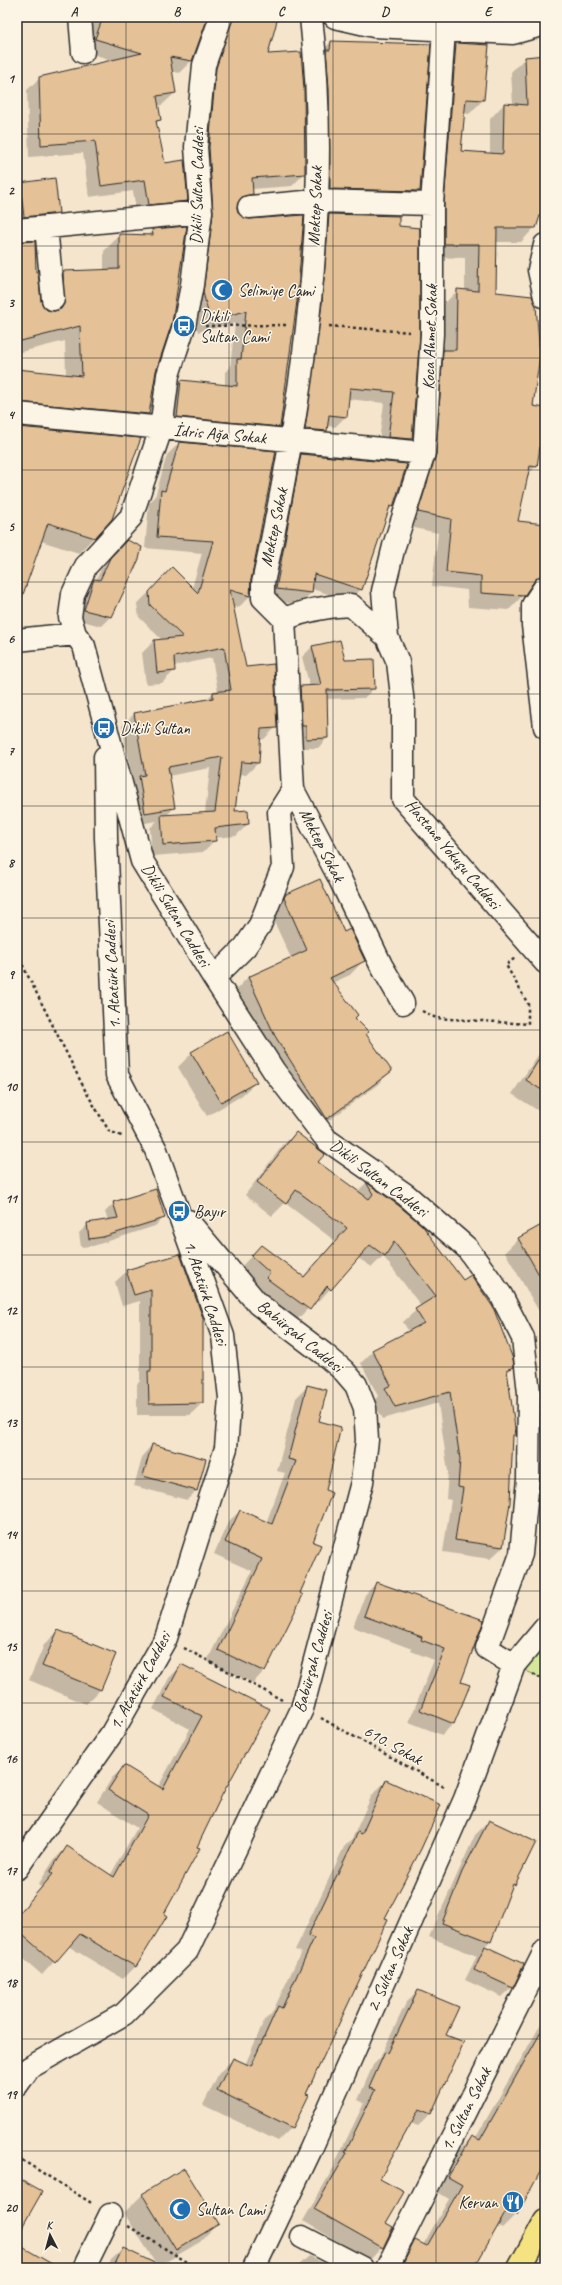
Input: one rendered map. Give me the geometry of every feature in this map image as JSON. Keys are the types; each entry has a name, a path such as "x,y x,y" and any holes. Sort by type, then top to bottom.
{"main road":[{"path":"519,2268 545,2221"}],"street":[{"path":"80,17 83,52"},
{"name":"Dikili Sultan Caddesi","path":"221,17 204,65 196,147 200,212 192,284 184,326 168,375 161,429 131,517 86,566 73,594 70,617 75,634 84,646 104,728 142,861 214,978 274,1071 326,1140 406,1195 467,1248 500,1294 523,1338 529,1393 528,1479 522,1554 487,1648 514,1665"},
{"name":"Mektep Sokak","path":"311,17 316,63 316,201 309,325 292,440 262,584 263,598 284,619 293,790 339,877 381,966 403,1003"},
{"path":"342,18 374,26 513,34 545,24"},
{"name":"Koca Ahmet Sokak","path":"387,637 383,591 394,546 424,453 432,334 432,204 444,30"},
{"path":"249,207 316,201 432,204"},
{"path":"17,230 200,212"},
{"path":"46,227 53,300"},
{"path":"545,245 539,270 545,297"},
{"name":"İdris Ağa Sokak","path":"17,414 424,453"},
{"path":"545,587 533,605 533,625 545,727"},
{"path":"284,619 318,608 351,605 387,637"},
{"path":"17,640 75,634"},
{"name":"Hastane Yokuşu Caddesi","path":"387,637 398,662 403,704 403,799 545,962"},
{"name":"1. Atatürk Caddesi","path":"17,1868 112,1733 166,1638 226,1448 230,1398 223,1336 156,1150 117,1075 106,838 104,728"},
{"path":"214,978 244,947 260,925 282,867 279,812 293,790"},
{"name":"Babürşah Caddesi","path":"17,2085 29,2068 124,2014 187,1952 302,1709 362,1482 367,1440 364,1408 356,1386 344,1370 258,1304 179,1211"},
{"name":"2. Sultan Sokak","path":"254,2268 310,2151 462,1806 514,1665 545,1628"},
{"name":"1. Sultan Sokak","path":"387,2268 545,1951"},
{"path":"84,2268 110,2214"},
{"path":"302,2237 362,2268"}],"path":[{"path":"403,1003 436,1018 528,1024 528,1004 506,965 531,946"},
{"path":"17,954 85,1090 109,1131 156,1150"},
{"path":"177,1644 284,1701"},
{"name":"610. Sokak","path":"321,1718 447,1789"}],"green space":[{"path":"545,1628 545,1680 514,1665"}],"building":[{"path":"103,17 208,17 192,61 170,57 176,93 157,96 161,120 156,121 165,163 184,160 188,201 149,205 145,180 101,186 95,141 41,145 39,77 142,53 95,39"},
{"path":"233,17 278,17 268,54 301,52 304,89 305,174 252,178 253,194 242,197 237,208 239,214 250,219 304,215 297,301 280,427 177,417 181,380 237,386 237,359 241,359 246,311 210,320 203,292 213,213 209,147 216,68"},
{"path":"331,41 431,44 420,191 330,189 329,88 326,50 330,50"},
{"path":"456,43 489,45 484,100 466,99 461,151 503,154 504,103 527,105 525,57 545,55 545,201 536,228 497,228 496,292 532,296 536,306 540,355 533,406 545,408 545,441 541,440 537,467 530,466 518,521 545,524 545,575 535,580 524,596 481,593 481,576 446,572 451,519 418,512 436,454 443,350 456,350 457,289 478,291 479,244 444,244 444,204"},
{"path":"55,178 59,213 24,217 20,183"},
{"path":"329,214 399,216 399,226 420,228 420,334 412,439 388,437 394,392 350,388 347,417 329,415 327,431 305,429 322,303"},
{"path":"187,226 172,323 156,371 149,414 17,402 17,369 82,376 80,326 17,342 17,248 19,242 35,241 36,272 38,272 41,301 47,310 54,311 61,309 64,304 63,271 119,269 119,234 153,235 152,229"},
{"path":"17,427 141,438 112,519 95,538 48,523 20,603 17,603"},
{"path":"179,442 276,451 251,580 250,596 230,590 246,667 274,664 277,728 261,729 259,763 241,762 235,811 248,810 249,824 215,828 216,841 163,845 161,815 215,812 222,757 168,767 175,808 145,813 139,776 145,775 134,713 213,698 213,692 231,690 224,647 174,657 175,671 157,673 154,640 183,637 150,605 149,592 172,567 198,593 213,541 157,537 161,490 165,491"},
{"path":"301,454 407,464 393,507 390,506 362,590 314,574 312,593 276,589"},
{"path":"127,540 142,547 139,559 112,617 84,610 94,579 100,580 110,558"},
{"path":"340,640 345,660 374,659 375,689 327,690 328,738 306,739 306,726 302,726 300,686 321,685 312,646"},
{"path":"320,879 344,932 350,929 365,961 330,978 358,1015 355,1018 369,1032 366,1034 392,1071 327,1119 275,1036 248,977 307,950 284,898 286,894"},
{"path":"227,1031 257,1082 221,1102 191,1052"},
{"path":"545,1050 545,1092 526,1080"},
{"path":"296,1132 325,1154 318,1162 369,1199 373,1194 366,1182 398,1205 422,1225 463,1280 471,1275 493,1307 513,1359 514,1367 507,1370 516,1435 513,1435 510,1503 503,1547 455,1540 463,1488 458,1487 460,1459 450,1392 395,1407 385,1388 391,1385 372,1350 424,1323 415,1309 436,1296 394,1242 385,1256 370,1245 331,1290 327,1286 310,1310 266,1278 270,1273 251,1256 261,1245 304,1277 347,1228 296,1190 286,1204 257,1182"},
{"path":"156,1189 165,1218 103,1237 89,1239 87,1223 118,1218 113,1202"},
{"path":"545,1223 545,1285 518,1238"},
{"path":"180,1254 203,1318 203,1403 149,1404 148,1371 151,1371 151,1290 134,1295 126,1270"},
{"path":"307,1385 327,1390 319,1421 341,1427 326,1490 332,1493 313,1542 321,1545 300,1593 303,1595 265,1672 218,1650 262,1559 225,1542 240,1510 272,1524 296,1461 288,1459"},
{"path":"152,1444 206,1459 197,1491 143,1476"},
{"path":"376,1582 484,1620 461,1682 470,1685 454,1724 420,1710 445,1649 421,1640 422,1637 364,1616"},
{"path":"58,1630 116,1654 101,1690 42,1666"},
{"path":"181,1664 270,1709 222,1795 197,1847 200,1848 164,1914 167,1916 136,1967 80,1934 55,1963 17,1930 17,1916 53,1874 50,1872 67,1846 114,1877 148,1815 108,1790 124,1765 163,1789 202,1716 164,1697"},
{"path":"386,1780 441,1805 421,1849 385,1918 388,1919 306,2094 309,2095 293,2128 217,2090 233,2058 251,2066 278,2006 282,2008 314,1938 308,1936 358,1832 362,1834"},
{"path":"489,1820 536,1842 515,1885 513,1884 491,1942 442,1923 462,1872"},
{"path":"485,1946 524,1964 513,1988 474,1970"},
{"path":"418,1990 459,2007 446,2035 464,2042 431,2114 419,2109 380,2179 404,2192 386,2223 393,2227 383,2248 314,2209 347,2153 345,2152 375,2090 369,2088 385,2052 388,2053"},
{"path":"545,2025 545,2163 517,2215 507,2210 474,2268 401,2268 415,2240 427,2246 462,2185 448,2177 472,2136 480,2140"},
{"name":"Sultan Cami","path":"184,2168 219,2224 176,2250 142,2194"},
{"path":"17,2178 42,2192 17,2236"},
{"path":"17,2244 59,2268 17,2268"},
{"path":"123,2248 165,2268 113,2268"}],"place":[{"name":"Selimiye Cami","path":"222,290"},
{"name":"Dikili Sultan Cami","path":"184,326"},
{"name":"Dikili Sultan","path":"104,728"},
{"name":"Bayır","path":"179,1211"},
{"name":"Kervan","path":"513,2202"},
{"name":"Sultan Cami","path":"180,2209"}]}
